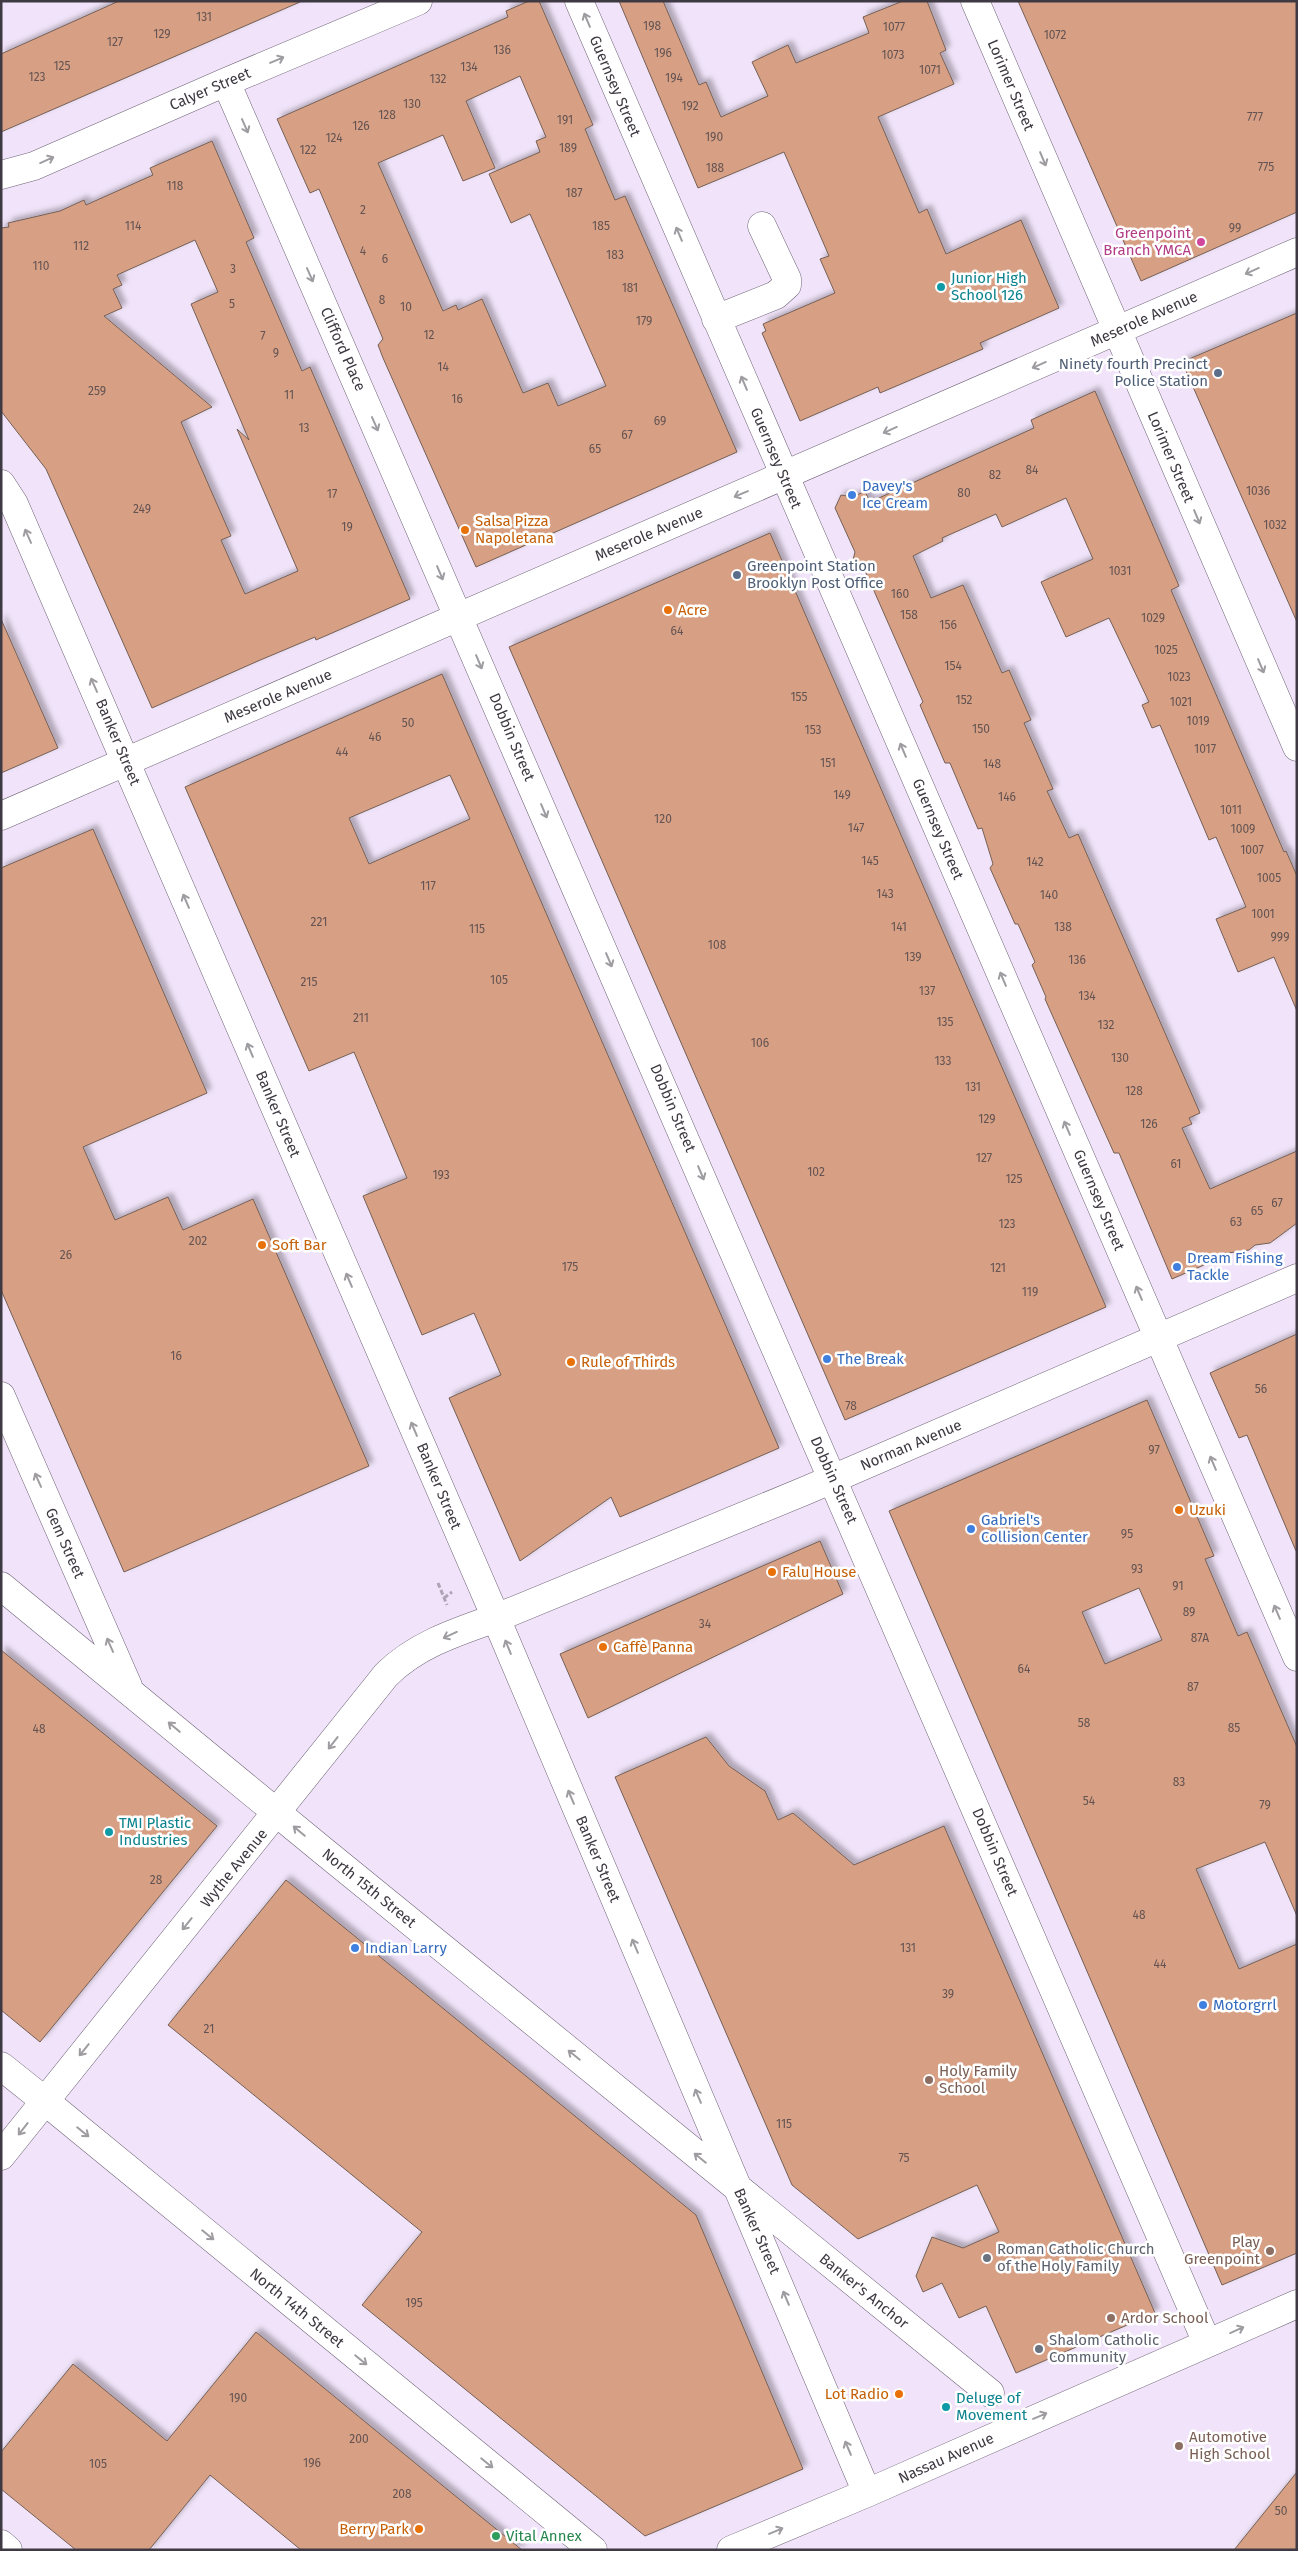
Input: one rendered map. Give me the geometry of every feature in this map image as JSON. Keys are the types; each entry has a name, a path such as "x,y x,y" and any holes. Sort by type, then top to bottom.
{"street":[{"name":"Calyer Street","path":"1,175 34,166 418,1"},
{"name":"Guernsey Street","path":"578,1 1297,1656"},
{"name":"Lorimer Street","path":"975,1 1116,332 1297,747"},
{"name":"Clifford Place","path":"226,82 459,617"},
{"path":"716,319 776,295 787,284 787,279 762,226"},
{"name":"Meserole Avenue","path":"1,816 1297,252"},
{"name":"Banker Street","path":"1,484 14,504 496,1618 868,2493"},
{"name":"Dobbin Street","path":"459,617 834,1478 1207,2343"},
{"name":"Norman Avenue","path":"496,1618 834,1478 1297,1278"},
{"name":"Gem Street","path":"1,1396 129,1689"},
{"name":"North 15th Street","path":"1,1586 738,2189"},
{"name":"Wythe Avenue","path":"1,2156 278,1813 386,1675 401,1660 457,1632 496,1618"},
{"name":"North 14th Street","path":"1,2066 593,2550"},
{"name":"Banker's Anchor","path":"738,2189 990,2393"},
{"name":"Nassau Avenue","path":"731,2550 868,2493 1297,2304"},
{"path":"1,2544 8,2550"}],"path":[{"path":"438,1583 450,1613"},
{"path":"444,1598 452,1592"}],"building":[{"path":"119,1 300,2 1,132 1,54"},
{"path":"529,1 539,1 593,125 585,129 615,200 625,196 737,452 476,567 383,358 378,345 383,339 319,189 310,193 277,119 508,17 506,11","holes":["520,76 546,137 536,141 540,152 489,174 511,223 530,214 606,386 558,406 548,383 523,393 482,299 458,310 456,305 443,311 378,163 443,135 463,181 495,168 466,101"]},
{"path":"619,1 663,1 699,85 706,82 721,117 768,96 752,62 788,45 796,63 869,33 863,17 903,1 927,1 946,50 940,53 954,84 878,117 919,213 927,209 946,254 1021,220 1059,308 980,343 983,349 880,393 878,387 800,421 762,333 766,331 763,324 835,293 820,259 829,256 784,152 698,188"},
{"path":"1018,1 1297,1 1297,212 1141,281"},
{"path":"212,141 254,238 246,242 302,371 310,367 410,599 316,640 315,637 258,661 152,708 46,469 1,411 1,228 9,227 8,223 60,211 84,200 86,205 153,175 150,168","holes":["195,240 218,292 191,304 249,440 237,429 298,571 245,594 221,540 231,536 181,422 212,407 104,316 122,308 113,289 122,285 117,275"]},
{"path":"1297,313 1297,622 1182,362"},
{"path":"1095,391 1179,586 1171,590 1284,852 1286,851 1297,876 1297,1011 1274,957 1238,972 1216,919 1246,907 1216,837 1209,840 1160,725 1152,728 1142,705 1149,702 1109,618 1066,637 1041,582 1093,559 1066,498 1002,527 996,514 942,538 943,541 913,556 931,598 963,585 1002,673 1009,670 1031,720 1024,723 1053,789 1047,791 1069,838 1078,834 1200,1113 1189,1118 1192,1124 1182,1128 1210,1189 1297,1151 1297,1223 1270,1243 1255,1245 1249,1250 1200,1257 1204,1265 1172,1279 1119,1153 1114,1153 1045,999 1046,997 1032,965 1035,962 1018,924 1015,924 990,868 993,864 982,828 978,829 950,763 945,763 920,705 923,702 867,575 861,564 853,560 855,552 835,508 841,495 853,497 865,491 870,502 1034,428 1031,420"},
{"path":"770,533 1106,1307 845,1420 509,647"},
{"path":"1,619 58,748 1,773"},
{"path":"442,674 779,1448 620,1517 611,1497 520,1561 449,1398 501,1375 474,1313 422,1335 363,1196 407,1178 354,1052 309,1071 185,787","holes":["450,775 470,819 369,864 349,818"]},
{"path":"93,829 207,1093 83,1147 115,1220 168,1197 183,1230 253,1199 369,1466 124,1572 1,1290 1,868"},
{"path":"1297,1334 1296,1551 1247,1435 1239,1438 1210,1373"},
{"path":"1147,1400 1214,1556 1205,1559 1238,1636 1247,1632 1297,1747 1297,1916 1265,1842 1196,1869 1239,1969 1297,1944 1297,2253 1222,2285 889,1511","holes":["1139,1588 1162,1640 1105,1664 1082,1612"]},
{"path":"820,1541 843,1594 588,1718 560,1654"},
{"path":"1,1650 217,1826 40,2042 1,2010"},
{"path":"706,1737 729,1766 765,1791 778,1820 793,1813 854,1865 944,1826 1155,2313 1016,2373 986,2306 959,2318 942,2283 923,2292 916,2276 932,2237 963,2248 999,2232 977,2185 858,2239 792,2185 615,1777"},
{"path":"286,1880 696,2215 803,2469 645,2536 362,2305 422,2232 168,2025"},
{"path":"256,2332 522,2550 301,2550 210,2475 149,2550 76,2550 1,2489 1,2452 73,2364 167,2441"},
{"path":"1297,2472 1297,2550 1234,2550"}],"place":[{"name":"Greenpoint Branch YMCA","path":"1201,242"},
{"name":"Junior High School 126","path":"941,287"},
{"name":"Ninety fourth Precinct Police Station","path":"1218,373"},
{"name":"Davey's Ice Cream","path":"852,495"},
{"name":"Salsa Pizza Napoletana","path":"465,530"},
{"name":"Greenpoint Station Brooklyn Post Office","path":"737,575"},
{"name":"Acre","path":"668,610"},
{"name":"Soft Bar","path":"262,1245"},
{"name":"Dream Fishing Tackle","path":"1177,1267"},
{"name":"The Break","path":"827,1359"},
{"name":"Rule of Thirds","path":"571,1362"},
{"name":"Uzuki","path":"1179,1510"},
{"name":"Gabriel's Collision Center","path":"971,1529"},
{"name":"Falu House","path":"772,1572"},
{"name":"Caffè Panna","path":"603,1647"},
{"name":"TMI Plastic Industries","path":"109,1832"},
{"name":"Indian Larry","path":"355,1948"},
{"name":"Motorgrrl","path":"1203,2005"},
{"name":"Holy Family School","path":"929,2080"},
{"name":"Play Greenpoint","path":"1270,2251"},
{"name":"Roman Catholic Church of the Holy Family","path":"987,2258"},
{"name":"Ardor School","path":"1111,2318"},
{"name":"Shalom Catholic Community","path":"1039,2349"},
{"name":"Lot Radio","path":"899,2394"},
{"name":"Deluge of Movement","path":"946,2407"},
{"name":"Automotive High School","path":"1179,2446"},
{"name":"Berry Park","path":"419,2529"},
{"name":"Vital Annex","path":"496,2536"}]}
